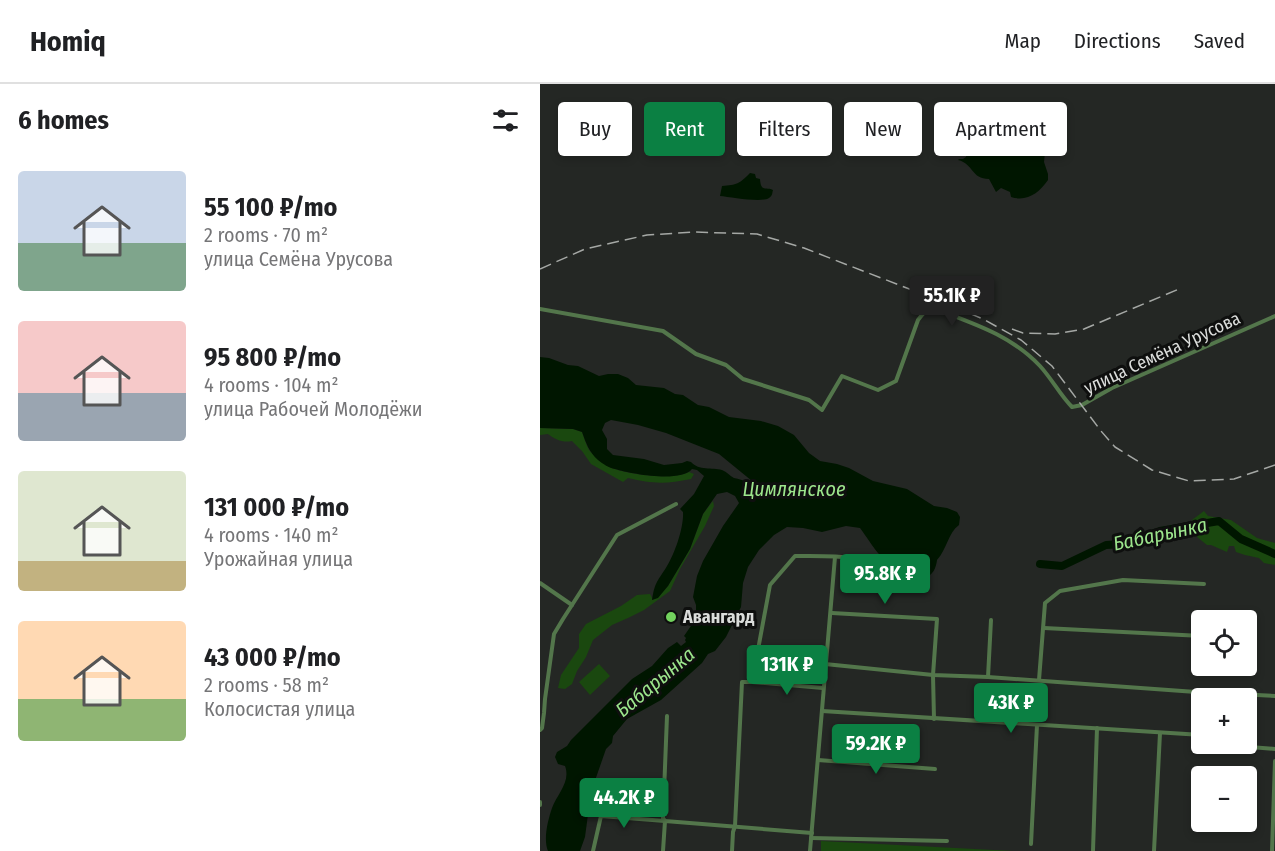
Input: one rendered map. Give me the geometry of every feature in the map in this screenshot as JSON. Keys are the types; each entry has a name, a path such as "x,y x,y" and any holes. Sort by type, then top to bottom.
{"street":[{"name":"улица Семёна Урусова","path":"540,309 663,331 696,354 726,365 743,379 809,400 822,410 842,376 878,390 896,381 918,320 931,309 1002,336 1040,366 1072,407 1082,405 1113,388 1275,316"},
{"path":"540,730 554,634 586,580 617,535 676,504"},
{"path":"752,682 770,585 795,556 868,561 903,590"},
{"path":"810,851 835,558"},
{"path":"1039,680 1045,603 1060,591 1123,580 1204,584"},
{"path":"540,583 572,605"},
{"path":"832,613 937,619 933,675 934,719"},
{"path":"988,676 991,620"},
{"path":"1044,628 1191,635"},
{"path":"825,664 933,675 988,676 1275,696"},
{"path":"732,851 742,682 824,688"},
{"path":"540,695 545,699"},
{"path":"822,711 1191,734"},
{"path":"663,851 667,716"},
{"path":"1031,843 1036,725"},
{"path":"1093,851 1097,728"},
{"path":"1154,851 1160,733"},
{"path":"1257,748 1275,749"},
{"path":"818,760 935,769"},
{"path":"1272,851 1275,760"},
{"path":"594,851 601,816 735,826 811,836 947,841"}],"green space":[{"path":"540,428 573,429 582,432 589,450 605,464 615,469 652,476 673,476 689,472 694,474 691,479 674,482 660,483 628,478 623,482 591,464 572,441 566,442 548,434 540,435"},
{"path":"713,501 714,506 705,526 670,591 644,610 612,625 593,640 572,684 565,689 558,688 561,675 579,648 579,634 586,624 637,595 650,594 653,600 668,586 690,549 703,514"},
{"path":"1204,511 1208,516 1231,520 1257,538 1275,543 1275,565 1236,552 1234,546 1229,546 1227,552 1207,545 1197,537 1192,520"},
{"path":"599,664 610,676 590,695 579,682"},
{"path":"821,841 1013,851 821,851"}],"water":[{"path":"1045,156 1048,180 1041,189 1027,197 1011,197 1010,192 1001,188 996,192 989,179 979,177 958,160 966,157"},
{"path":"750,173 760,179 763,188 773,190 769,198 753,200 720,196 722,186 738,183"},
{"name":"Цимлянское","path":"540,357 578,366 599,376 618,374 628,378 636,385 664,388 675,394 683,395 698,405 709,407 729,417 761,421 778,426 794,435 809,453 820,461 849,468 873,481 907,489 934,506 957,512 960,517 959,525 937,560 932,573 922,579 916,579 895,569 878,554 860,528 846,526 822,532 787,527 774,535 759,550 748,567 743,583 741,607 726,637 715,651 708,654 702,663 661,700 627,719 613,736 591,792 585,837 580,851 548,851 546,835 549,818 566,777 565,766 558,764 555,757 557,752 567,746 632,679 652,666 668,648 677,642 681,646 686,642 684,636 693,623 696,612 693,597 697,576 723,526 739,503 735,496 727,492 717,494 703,514 690,549 668,586 658,598 652,600 656,585 670,561 678,540 683,518 683,512 680,509 694,494 704,476 692,469 678,476 667,476 643,475 613,468 595,457 582,432 573,429 540,428","holes":["611,420 666,433 719,454 752,481 748,483 722,470 702,468 687,461 664,465 644,459 613,455 607,449 607,439 602,430 605,423"]}],"waterway":[{"name":"Бабарынка","path":"1040,564 1062,566 1106,545 1123,544 1160,531 1219,521 1241,539 1275,554"}],"railway":[{"path":"540,269 585,249 647,235 694,232 757,234 804,248 930,297 983,319 1021,340 1052,366 1115,447 1152,470 1189,481 1234,479 1275,465"},
{"path":"1012,329 1023,333 1055,334 1084,329 1179,289"}],"place":[{"name":"Авангард","path":"671,617"}]}
